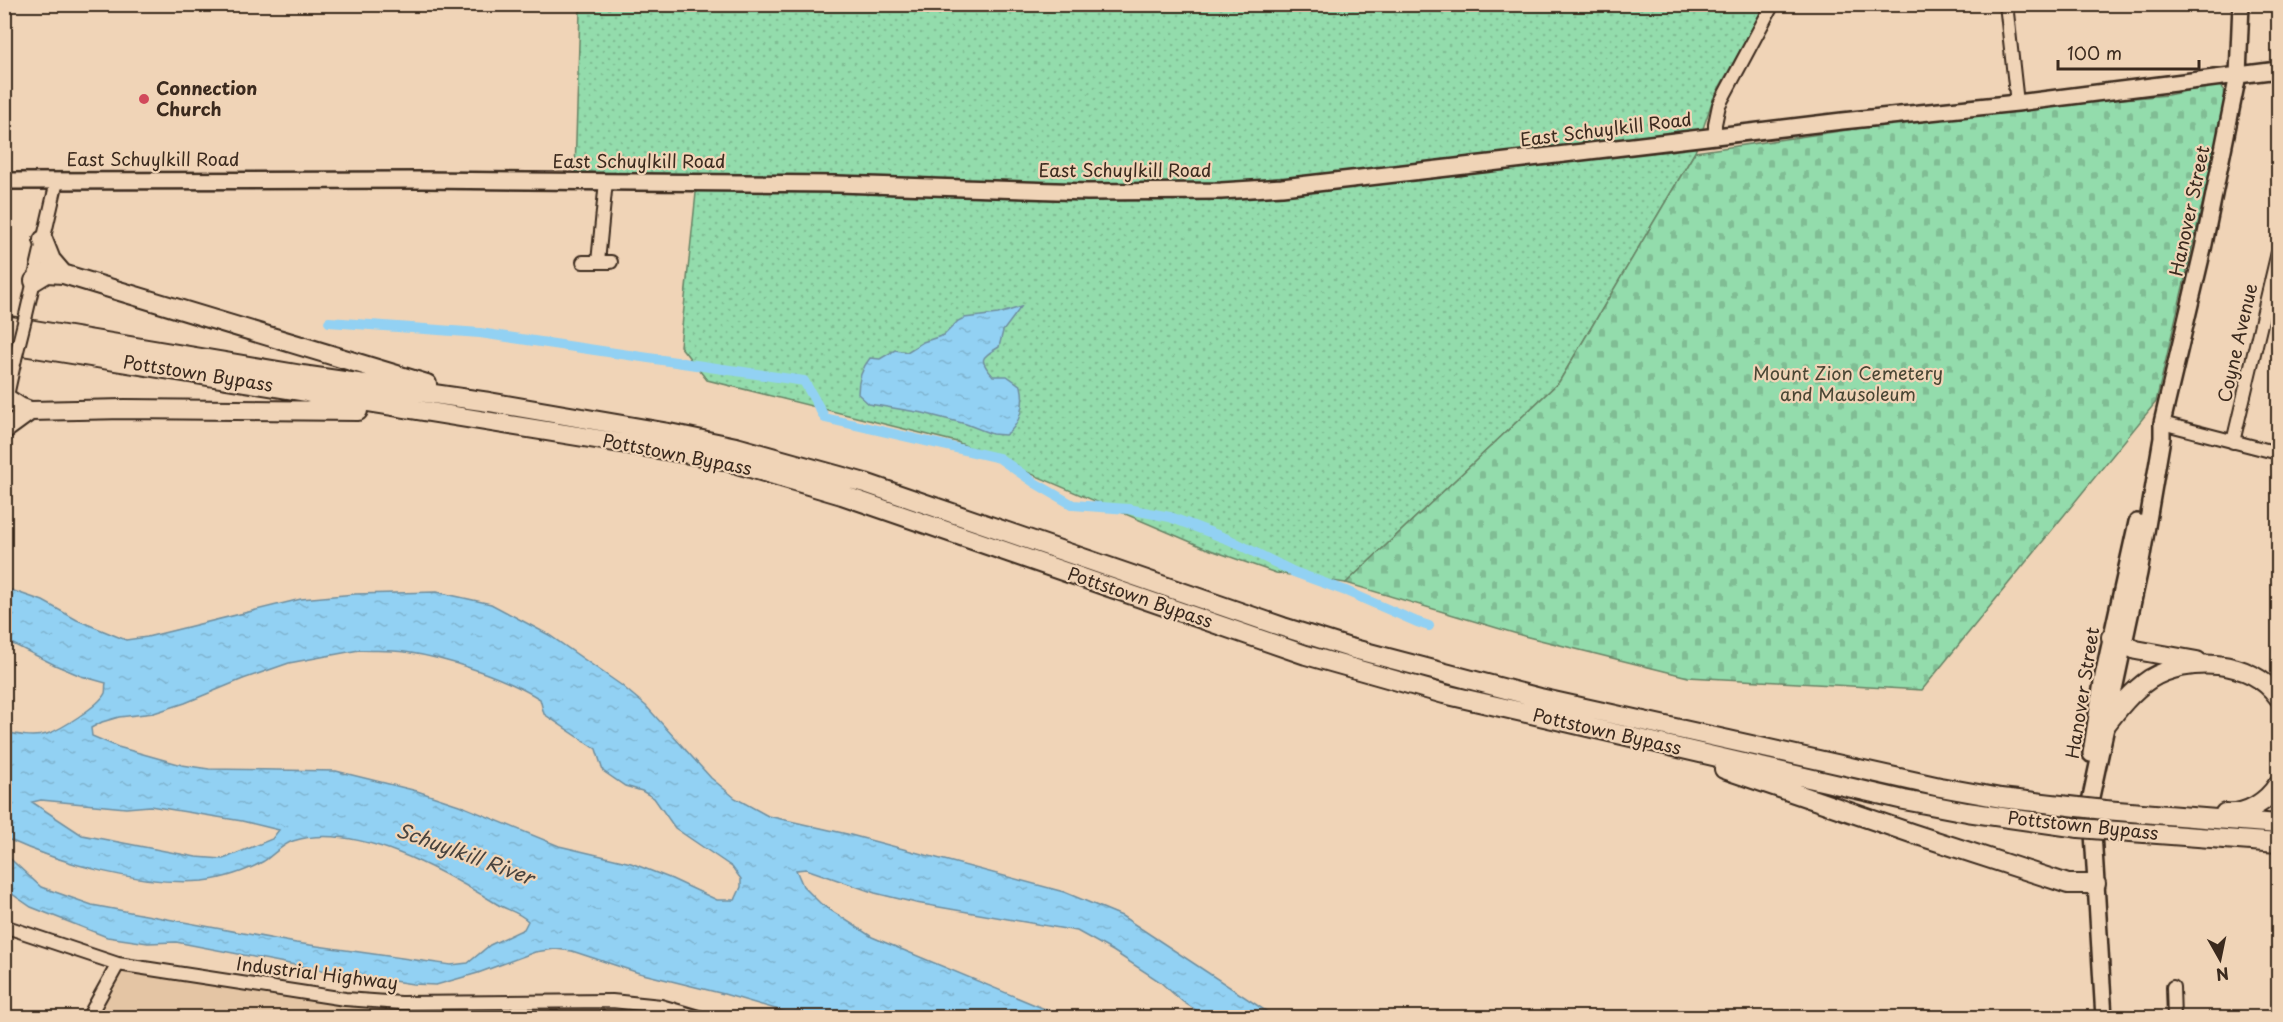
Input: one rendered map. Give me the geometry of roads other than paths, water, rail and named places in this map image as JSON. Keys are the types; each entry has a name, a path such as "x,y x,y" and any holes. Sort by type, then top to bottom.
{"highway":[{"path":"43,240 51,260 63,274"},
{"path":"34,281 47,273 63,274 489,402"},
{"name":"Pottstown Bypass","path":"4,325 669,433 806,466 931,505 1283,627 1456,677 1540,698 1940,787 2001,798 2084,802 2104,810 2278,824"},
{"name":"Pottstown Bypass","path":"4,343 720,459 842,495 1305,655 1444,694 1670,747 1967,812 2079,828 2278,843"},
{"path":"6,396 20,407 30,411 345,409 570,435"},
{"path":"4,430 30,411"},
{"path":"2117,640 2136,650 2234,667 2263,682 2278,697"},
{"path":"2105,726 2135,690 2165,672 2201,665 2234,667"},
{"path":"1670,747 1685,755 2068,884 2096,884"},
{"path":"2196,818 2206,812 2233,814 2247,811 2265,799 2278,784"}],"main road":[{"name":"Hanover Street","path":"2084,802 2105,726 2133,542 2155,432 2162,423 2208,226 2238,75 2241,4"},
{"name":"East Schuylkill Road","path":"4,181 284,179 837,184 1087,192 1221,191 1282,187 2017,103 2278,70"},
{"name":"Hanover Street","path":"2104,1017 2096,884 2084,802 2093,728 2117,640"}],"street":[{"path":"1715,137 1719,105 1773,4"},
{"path":"2007,4 2017,103"},
{"path":"6,396 57,180"},
{"path":"583,261 604,262 606,182"},
{"name":"Coyne Avenue","path":"2233,442 2276,274 2278,252"},
{"path":"2162,423 2278,453"},
{"name":"Industrial Highway","path":"4,926 118,964 345,999 445,1003 612,1001 661,1005 702,1017"},
{"path":"88,1017 118,964"},
{"path":"2173,987 2174,1017"}],"water":[{"path":"1021,307 1003,331 999,347 984,359 985,366 993,376 1007,376 1021,386 1022,399 1018,420 1005,435 992,434 966,424 923,413 869,404 858,394 864,366 870,358 880,359 895,350 907,352 923,342 944,335 964,318 998,314"},
{"name":"Schuylkill River","path":"5,588 43,601 77,620 126,640 147,637 301,599 355,594 437,592 491,604 549,635 621,685 646,706 711,778 735,798 768,816 847,834 1064,892 1122,916 1275,1017 1205,1016 1183,1002 1159,981 1077,931 916,903 875,893 806,869 796,870 803,886 821,904 872,937 1064,1017 803,1017 639,973 572,951 555,949 535,952 478,973 436,985 413,984 321,970 176,942 148,943 107,937 31,907 5,889 5,854 41,887 92,905 296,943 451,965 468,963 490,945 524,929 528,921 521,915 426,865 372,844 344,838 318,837 289,842 264,861 242,871 210,880 179,882 102,871 27,848 5,838 5,732 31,736 53,732 96,704 105,693 106,683 55,665 5,640","holes":["359,650 405,652 439,659 493,676 540,699 544,714 596,749 603,771 625,786 642,791 654,798 675,828 732,867 741,879 741,887 735,900 717,900 631,863 559,846 459,805 417,791 336,771 209,769 182,765 118,747 92,736 91,728 102,722 119,717 154,713 289,663","41,800 126,808 150,806 242,821 279,830 272,839 223,859 196,857 82,835 32,802"]}],"waterway":[{"path":"329,322 480,333 804,381 825,418 999,458 1035,483 1073,505 1128,509 1170,517 1230,540 1294,572 1429,626"}],"place":[{"name":"Connection Church","path":"144,99"}],"park label":[{"name":"Mount Zion Cemetery and Mausoleum","path":"1848,384"}]}
